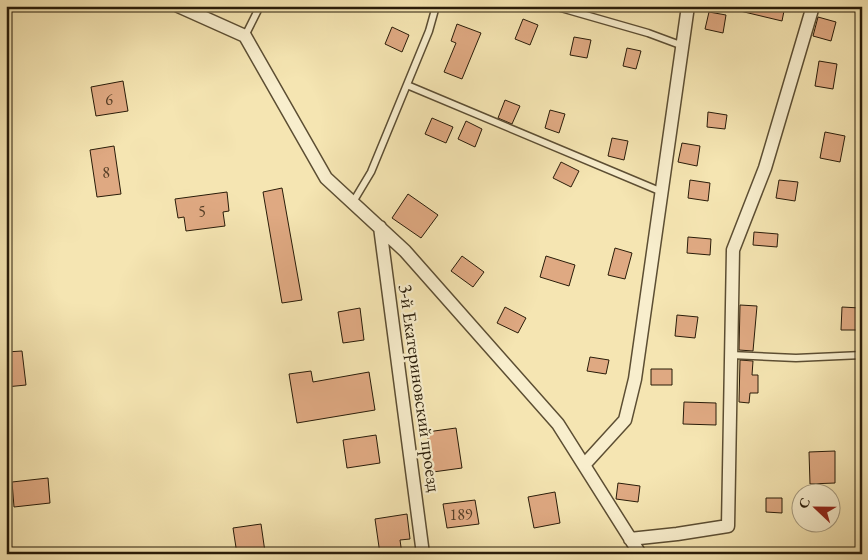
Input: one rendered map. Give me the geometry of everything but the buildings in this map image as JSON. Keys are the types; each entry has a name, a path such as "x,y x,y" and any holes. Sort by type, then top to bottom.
{"street":[{"path":"178,6 245,36 326,178 405,251 558,424 640,554"},
{"path":"584,465 624,420 635,379 688,6"},
{"path":"630,539 728,526 734,250 765,168 813,6"},
{"name":"3-й Екатериновский проезд","path":"380,228 423,554"}],"lane":[{"path":"245,36 260,6"},
{"path":"353,202 372,172 429,32 436,6"},
{"path":"554,6 648,33 682,46"},
{"path":"407,85 662,192"},
{"path":"731,355 796,358 862,355"}]}
